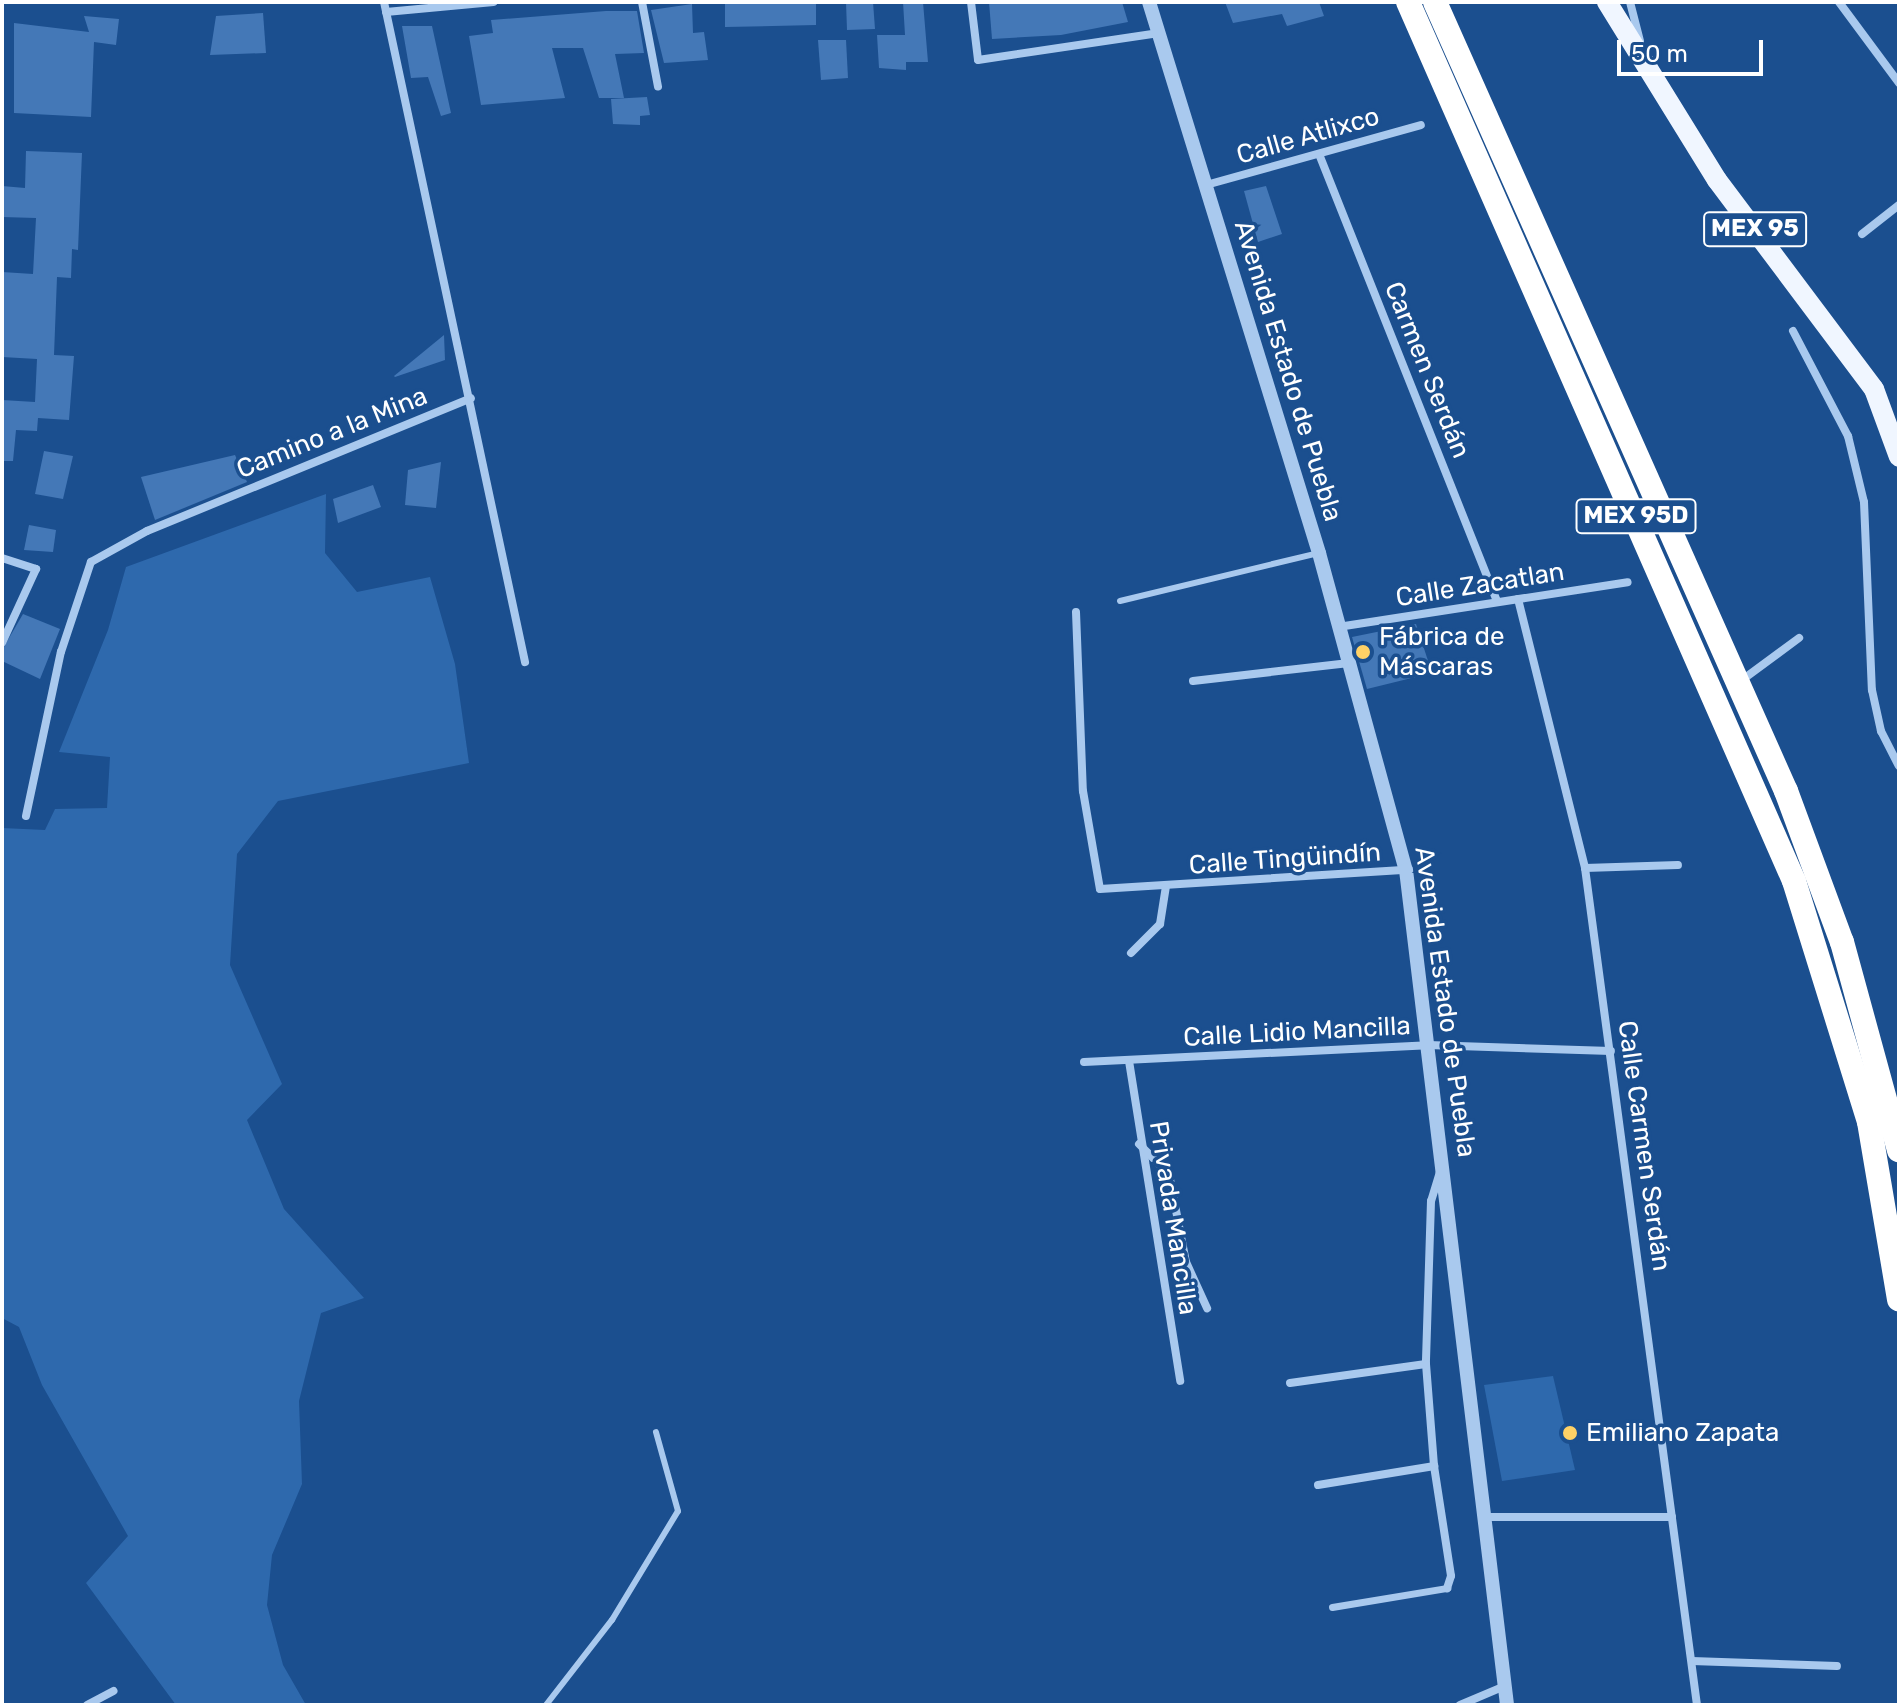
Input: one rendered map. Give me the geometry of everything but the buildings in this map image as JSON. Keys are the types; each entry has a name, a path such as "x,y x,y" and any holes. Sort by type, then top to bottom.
{"highway":[{"name":"MEX 95D","path":"1408,2 1794,881 1869,1122 1899,1299"},
{"name":"MEX 95D","path":"1435,2 1786,791 1842,942 1899,1150"}],"main road":[{"name":"MEX 95","path":"1607,2 1717,180 1874,389 1899,457"}],"street":[{"path":"384,2 525,662"},
{"path":"386,12 494,2"},
{"path":"642,2 658,87"},
{"path":"971,2 978,60 1159,33"},
{"name":"Avenida Estado de Puebla","path":"1149,2 1319,553 1406,870 1444,1164 1507,1705"},
{"path":"1630,2 1646,65"},
{"path":"1839,2 1899,83"},
{"name":"Calle Atlixco","path":"1206,185 1421,125"},
{"name":"Carmen Serdán","path":"1319,154 1497,602"},
{"path":"1862,234 1899,205"},
{"path":"1793,331 1848,436 1864,502 1872,690 1881,731 1899,766"},
{"name":"Camino a la Mina","path":"26,816 61,652 91,562 147,531 471,398"},
{"path":"2,558 36,569 2,643"},
{"name":"Calle Zacatlan","path":"1338,627 1628,582"},
{"name":"Calle Carmen Serdán","path":"1518,599 1585,868 1697,1705"},
{"name":"Calle Tingüindín","path":"1076,612 1083,791 1100,889 1406,870"},
{"path":"1738,683 1756,665 1799,638"},
{"path":"1193,681 1349,663"},
{"path":"1585,868 1678,865"},
{"name":"Calle Tingüindín","path":"1131,953 1160,924 1166,886"},
{"name":"Calle Lidio Mancilla","path":"1084,1062 1428,1045 1611,1051"},
{"name":"Privada Mancilla","path":"1129,1061 1139,1144 1180,1381"},
{"path":"1139,1144 1169,1174 1186,1262 1207,1308"},
{"path":"1332,1607 1447,1588 1451,1576 1434,1466 1426,1364 1431,1201 1444,1164"},
{"path":"1290,1383 1426,1364"},
{"path":"1318,1485 1434,1466"},
{"path":"1484,1517 1672,1517"},
{"path":"1692,1661 1837,1666"},
{"path":"1460,1705 1505,1686"},
{"path":"87,1705 113,1691"}],"lane":[{"path":"1120,601 1319,553"},
{"path":"546,1705 612,1620 678,1511 656,1432"}],"shaded area":[{"path":"326,494 325,553 357,592 430,577 455,664 469,763 278,801 237,854 230,965 282,1084 247,1120 284,1209 364,1298 321,1313 299,1401 302,1484 272,1555 267,1605 283,1665 306,1705 176,1705 86,1583 128,1536 42,1385 19,1327 2,1318 2,828 45,830 55,809 107,808 110,757 59,752 108,630 126,567"},
{"path":"1553,1376 1575,1470 1502,1481 1484,1385"}],"place":[{"name":"Fábrica de Máscaras","path":"1363,652"},
{"name":"Emiliano Zapata","path":"1570,1433"}]}
